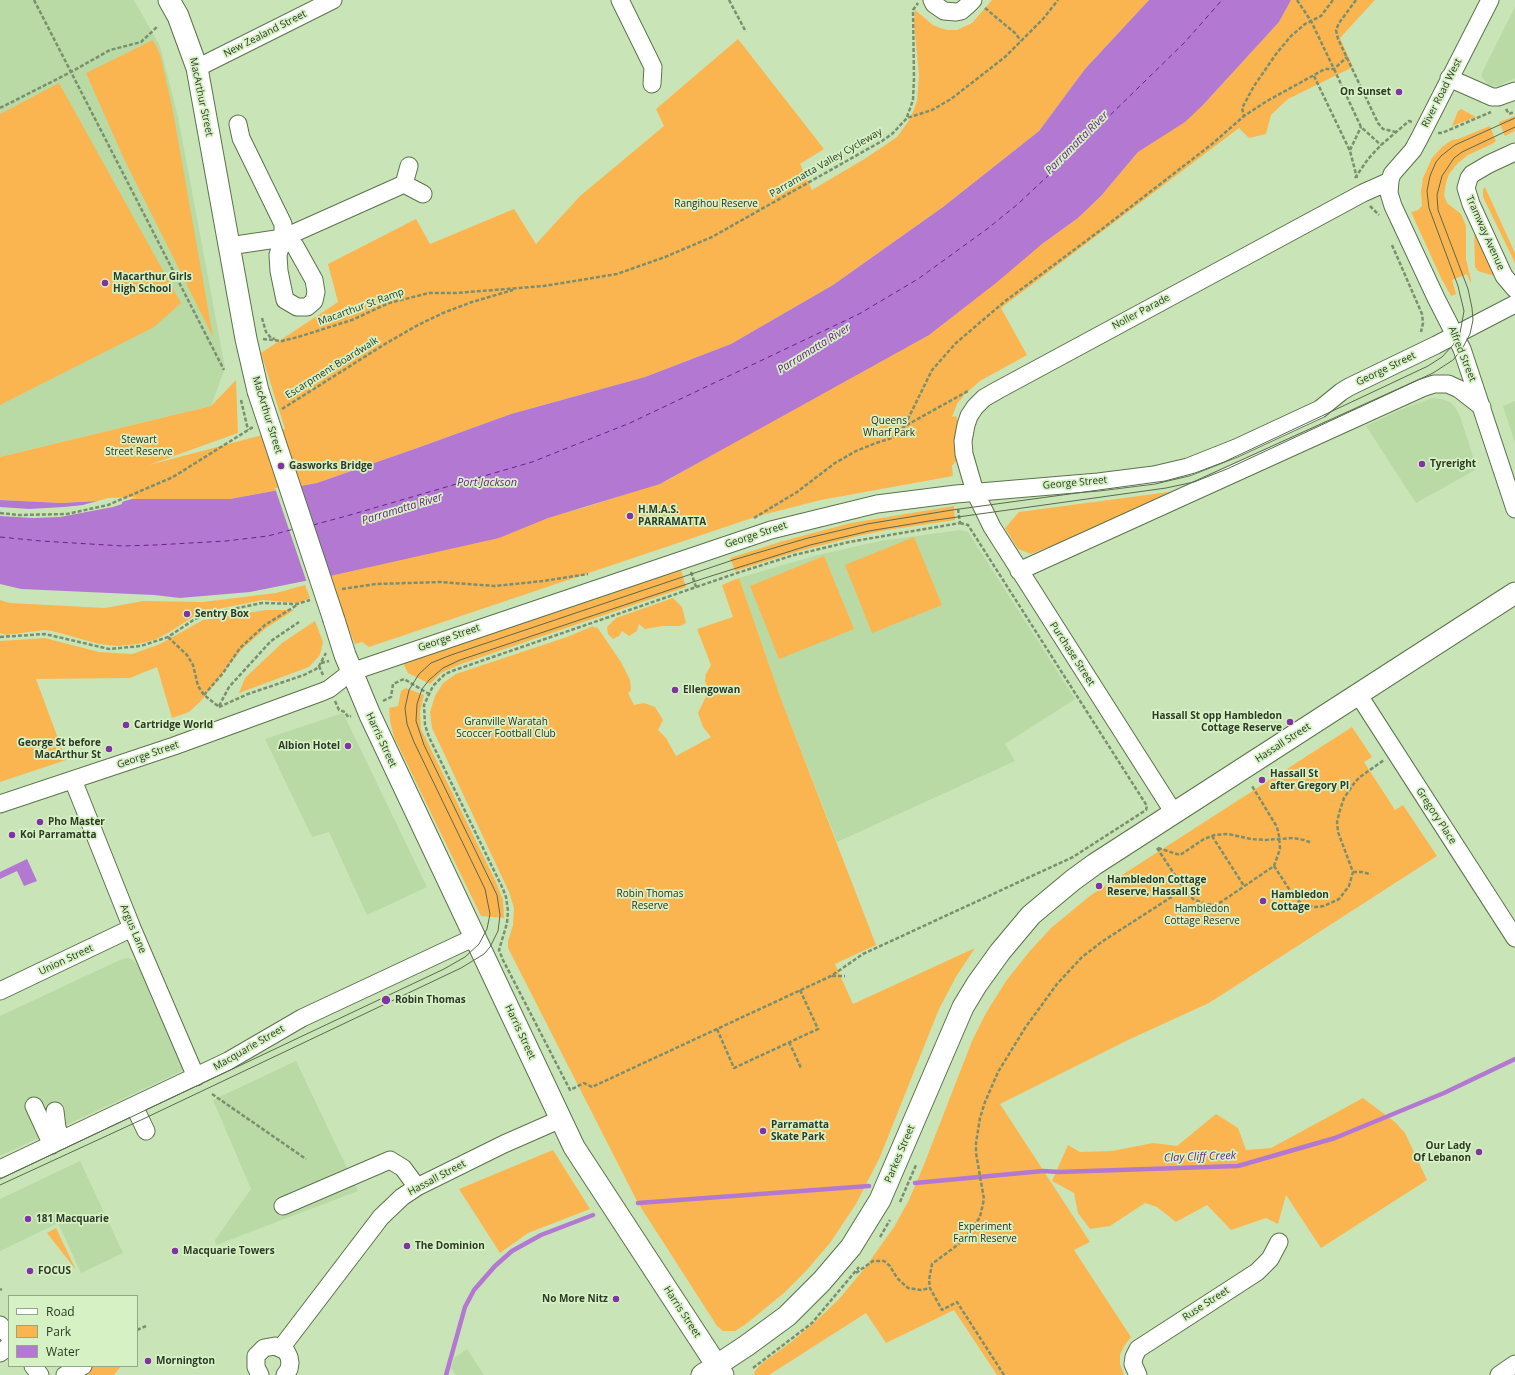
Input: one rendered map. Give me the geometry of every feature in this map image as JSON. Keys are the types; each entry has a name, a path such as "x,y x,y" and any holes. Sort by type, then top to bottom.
{"main road":[{"name":"MacArthur Street","path":"169,0 178,16 197,68 246,339 258,392 351,672"},
{"name":"Hassall Street","path":"1053,896 1095,864 1515,593"},
{"name":"Harris Street","path":"351,672 405,792 574,1147 714,1372"},
{"name":"Parkes Street","path":"714,1372 787,1316 805,1299 851,1247 880,1200 907,1163 951,1033 973,990 1013,934 1031,915 1053,896"}],"street":[{"name":"New Zealand Street","path":"197,68 333,0"},
{"path":"620,0 653,67 652,84"},
{"name":"River Road West","path":"1390,181 1396,169 1408,156 1419,139 1490,0"},
{"path":"924,2 934,4 944,11 956,12 961,11 968,6 978,4"},
{"path":"1449,78 1492,97 1498,97 1515,91"},
{"path":"238,124 241,138 283,224 283,238"},
{"name":"Tramway Avenue","path":"1515,152 1472,174 1466,188 1471,204 1504,276 1515,289"},
{"path":"404,184 409,166"},
{"name":"Alfred Street","path":"1390,181 1389,193 1393,206 1438,304 1456,335 1468,365 1515,509"},
{"name":"Noller Parade","path":"975,492 964,454 963,441 969,416 984,398 1356,196 1390,181"},
{"path":"229,246 283,238 404,184"},
{"path":"404,184 424,194"},
{"name":"George Street","path":"0,804 174,746 330,689 351,672 770,530 877,504 975,492 1098,482 1154,475 1188,467 1229,452 1316,411 1349,387 1456,335 1515,304"},
{"path":"1019,571 1422,388 1434,384 1448,384 1459,389 1482,407"},
{"name":"Purchase Street","path":"975,492 992,527 1019,571 1174,813"},
{"name":"Gregory Place","path":"1358,694 1515,938"},
{"name":"Argus Lane","path":"73,780 132,928 196,1077"},
{"name":"Union Street","path":"0,991 132,928"},
{"name":"Macquarie Street","path":"0,1169 196,1077 243,1053 302,1018 475,937"},
{"path":"34,1106 57,1142"},
{"path":"134,1106 146,1131"},
{"path":"55,1111 57,1142"},
{"name":"Hassall Street","path":"281,1348 381,1217 402,1197 417,1187 504,1144 561,1119"},
{"path":"283,1206 390,1160 403,1168 417,1187"},
{"name":"Ruse Street","path":"1135,1370 1134,1357 1138,1349 1257,1272 1270,1259 1279,1242"},
{"path":"0,1325 8,1335"},
{"path":"260,1375 257,1372 255,1362 260,1352 269,1346 275,1346 286,1351 290,1363 286,1375"},
{"path":"0,1353 8,1347"},
{"path":"1499,1375 1515,1364"},
{"path":"34,1367 40,1375"},
{"path":"65,1375 81,1367"}],"path":[{"path":"34,0 224,370"},
{"path":"729,0 746,32"},
{"name":"Parramatta Valley Cycleway","path":"519,288 544,286 617,274 665,257 712,237 882,141 892,134 907,118 932,110 951,99 1005,57 1043,19 1058,0"},
{"path":"1298,0 1311,22 1361,127 1382,145"},
{"path":"1244,116 1242,108 1254,86 1276,54 1291,36 1305,24 1320,16 1334,0"},
{"path":"1356,0 1339,23 1336,30 1338,38 1378,123 1383,129 1396,132"},
{"path":"907,118 912,100 914,78 913,10 924,2"},
{"path":"978,4 1015,33 1022,41"},
{"path":"0,108 71,72 110,50 141,42 158,26"},
{"path":"748,522 797,492 835,463 856,451 892,438 905,426 932,370 956,343 1004,302 1187,163 1244,116 1266,101 1314,76 1324,69 1334,69 1347,57"},
{"path":"1314,76 1350,151 1356,177 1368,159 1396,132 1409,121 1415,124"},
{"path":"1442,133 1491,112"},
{"path":"1350,151 1361,127"},
{"path":"1371,208 1378,213 1381,220"},
{"path":"1390,239 1422,314 1423,323 1421,332"},
{"name":"Macarthur St Ramp","path":"262,338 266,340 282,341 352,320 389,303 429,293 456,293 519,288"},
{"name":"Escarpment Boardwalk","path":"281,409 418,325 443,313 472,302 519,288"},
{"path":"260,312 266,332 271,338 282,341"},
{"path":"0,513 19,515 67,514 108,505 173,477 254,426"},
{"path":"503,960 499,950 507,923 508,911 506,897 424,725 423,712 425,701 433,686 445,674 452,671 737,573 794,555 849,542 960,523 968,525 1147,806 1146,810 1073,857 863,954 831,976 592,1087 584,1083 570,1090"},
{"path":"335,591 376,584 404,583 440,582 495,586 543,581 595,573"},
{"path":"204,695 223,673 240,648 264,625 297,604 312,599"},
{"path":"0,637 45,634 109,649 141,646 168,637 195,619 208,614 262,603 297,604"},
{"path":"219,707 229,687 271,642 299,622"},
{"path":"168,637 187,655 193,665 198,686 204,695 219,707"},
{"path":"219,707 248,694 304,675 316,669 326,655 326,648"},
{"path":"391,697 393,684 404,679 429,694"},
{"path":"339,710 345,712 348,717"},
{"path":"1274,866 1298,902 1307,906 1315,907 1324,906 1339,899 1349,886 1353,872 1338,832 1337,822 1344,798 1354,782 1386,759"},
{"path":"1252,786 1277,827 1280,840 1280,849 1274,866 1221,902 1213,904 1200,902 1193,899 1184,889 1158,848 1180,855 1196,843 1212,836 1228,834 1251,839 1280,840 1293,838 1312,843"},
{"path":"1212,836 1244,886"},
{"path":"1353,872 1370,874"},
{"path":"1004,1375 957,1302 942,1310 930,1288 929,1280 932,1264 960,1244 980,1217 984,1199 976,1143 980,1118 985,1102 1007,1056 1043,1003 1058,984 1091,949 1184,889"},
{"path":"831,976 845,976"},
{"path":"717,1029 734,1068 818,1029 800,990"},
{"path":"789,1042 801,1068"},
{"path":"212,1094 306,1158"},
{"path":"901,1199 907,1163"},
{"path":"853,1275 873,1262 884,1261 890,1266 897,1278 908,1288 921,1290 930,1288"},
{"path":"138,1330 146,1326"}],"shaded area":[{"name":"Macarthur Girls High School","path":"0,0 134,0 160,46 178,117 225,368 211,406 0,457"},
{"path":"1515,7 1515,78 1498,86 1488,85 1482,77 1482,73"},
{"path":"1432,398 1450,402 1455,407 1460,416 1477,469 1416,503 1366,426 1400,410"},
{"path":"1515,401 1515,443 1503,406"},
{"path":"961,530 968,532 1075,699 1005,744 1015,761 837,842 781,699 739,578 814,556 880,541"},
{"path":"343,713 427,887 367,915 329,832 312,837 265,739"},
{"path":"128,958 133,960 138,965 157,1012 160,1011 184,1070 0,1156 0,1016 120,960"},
{"path":"296,1061 358,1191 216,1245 215,1240 251,1189 213,1100"},
{"path":"80,1161 123,1253 81,1273 58,1223 0,1251 0,1199"},
{"path":"467,1349 484,1375 456,1375 451,1368 454,1358"}],"green space":[{"path":"992,0 1149,0 1085,69 1039,131 943,207 833,285 731,344 645,377 511,414 317,483 230,499 135,499 61,503 0,500 0,457 211,406 236,380 238,433 149,465 285,429 261,353 338,302 328,264 416,219 430,244 514,209 536,244 580,196 664,126 656,109 738,39 824,149 800,164 812,190 866,158 897,137 910,119 917,101 919,75 914,23 915,10 933,25 948,30 957,30 972,23"},
{"name":"Queens Wharf Park","path":"1291,0 1375,0 1340,38 1353,67 1288,99 1271,115 1266,134 1249,138 1239,128 1001,308 1027,355 980,381 964,395 957,404 952,417 956,416 960,426 958,459 952,466 953,476 821,500 758,516 369,647 362,642 355,644 343,616 330,576 586,507 666,481 738,440 1042,244 1078,218 1101,196 1138,152 1203,105 1279,22"},
{"path":"153,40 160,54 172,106 213,337 124,159 86,73"},
{"path":"59,83 181,303 154,327 0,405 0,114"},
{"path":"1461,109 1476,117 1452,126 1458,111"},
{"path":"1515,116 1515,131 1505,136 1499,122"},
{"path":"1490,126 1496,141 1468,155 1458,163 1449,174 1446,183 1444,195 1447,203 1461,214 1466,226 1466,259 1471,280 1471,284 1467,274 1452,280 1456,294 1451,296 1441,278 1411,212 1418,210 1422,206 1421,191 1423,178 1432,158 1442,147 1452,140"},
{"path":"1485,187 1515,253 1515,263 1483,197 1483,189"},
{"path":"1474,226 1498,277 1478,271 1475,267"},
{"path":"1169,492 1170,496 1117,520 1031,554 1018,549 1005,528 1019,512"},
{"path":"954,506 955,520 887,530 858,536 799,551 735,571 730,558 783,541 851,523"},
{"path":"914,537 942,605 872,633 845,565"},
{"path":"824,556 854,629 779,659 750,586"},
{"path":"681,570 686,587 461,664 441,673 430,684 408,673 403,663"},
{"path":"739,578 781,699 876,945 835,964 853,1004 975,948 957,975 939,1009 880,1157 856,1204 830,1243 806,1271 784,1293 746,1324 735,1331 723,1331 717,1326 638,1203 508,948 508,941 513,925 514,908 509,892 432,728 430,712 435,696 443,683 456,674 567,637 593,626 595,628 597,627 621,662 630,680 631,690 628,693 634,705 644,703 655,707 663,720 658,730 666,738 676,756 711,737 703,727 698,713 709,690 705,681 706,674 711,665 697,629 733,617 722,585"},
{"path":"305,585 310,598 298,603 263,600 223,608 196,615 154,640 138,644 117,646 99,644 44,630 6,635 0,633 0,600 10,603 105,608 143,601 203,602 276,593"},
{"path":"673,598 682,607 686,623 680,626 663,626 645,629 639,624 637,631 629,636 622,631 619,636 613,639 608,634 607,627 616,618"},
{"path":"266,610 294,610 266,628 242,649 200,702 189,712 172,718 157,667 130,678 36,679 66,760 0,782 0,641 45,638 99,652 132,654 160,644 203,620"},
{"path":"315,621 323,642 320,655 309,667 239,693 245,678 282,643"},
{"path":"406,688 424,695 420,711 421,729 496,882 503,900 504,918 481,916 394,737 390,721 389,708 398,706 401,691"},
{"path":"1352,727 1372,757 1364,762 1395,810 1403,805 1437,856 1209,1003 1128,1040 1000,1104 1090,1242 1074,1250 1131,1337 1124,1346 1120,1355 1120,1364 1124,1375 997,1375 954,1310 886,1343 866,1313 769,1375 754,1375 755,1371 761,1364 790,1343 839,1299 864,1269 894,1227 909,1200 972,1041 986,1013 1006,981 1029,952 1051,928 1091,895"},
{"path":"1363,1098 1395,1122 1405,1133 1427,1180 1321,1248 1286,1195 1278,1224 1266,1218 1231,1230 1207,1205 1176,1222 1157,1207 1145,1203 1110,1226 1090,1229 1078,1213 1074,1193 1052,1181 1068,1145 1080,1152 1112,1151 1153,1143 1177,1146 1216,1114 1238,1128 1246,1150 1271,1148"},
{"path":"553,1150 590,1209 528,1233 500,1253 459,1189"},
{"path":"56,1228 76,1270 47,1233"},
{"path":"91,1367 120,1367 114,1375 87,1375 92,1369"}],"water":[{"name":"Port Jackson","path":"1149,0 1291,0 1279,22 1203,105 1185,122 1138,152 1101,196 1078,218 1042,244 996,283 929,335 660,484 548,518 499,538 330,576 250,592 180,598 154,595 21,589 0,584 0,500 61,503 135,499 230,499 317,483 511,414 645,377 731,344 833,285 943,207 1039,131 1085,69"},
{"path":"27,859 37,881 24,886 17,871 0,879 0,872"}],"pier":[{"path":"300,484 331,578 307,583 275,488"},
{"path":"137,497 113,507 60,517 33,518 0,516 0,507 29,509 64,507 83,505 108,498"}],"waterway":[{"name":"Clay Cliff Creek","path":"915,1183 1043,1171 1059,1172 1238,1166 1335,1138 1444,1093 1515,1059"},
{"path":"638,1203 869,1186"},
{"name":"Clay Cliff Creek","path":"446,1375 465,1307 474,1290 495,1266 512,1251 541,1235 593,1215"}],"ferry route":[{"path":"313,525 532,462 630,423 859,314 918,279 987,229 1018,204 1185,42 1222,0"},
{"path":"0,537 123,546 226,541 268,536 294,529"}],"tram line":[{"path":"0,1179 444,969 465,957 479,944 487,929 490,914 485,889 414,742 407,724 405,708 409,690 419,674 431,663 733,560 808,538 867,524 952,510 1165,481 1195,473 1224,462 1428,366 1442,357 1453,345 1460,333 1464,311 1458,286 1429,208 1427,191 1430,176 1436,162 1455,145 1515,118"},
{"path":"0,1185 141,1120 461,968 484,954 490,947 498,931 500,915 497,895 424,745 416,721 417,704 422,689 429,680 443,668 460,660 708,577 810,545 869,531 929,521 1166,488 1194,482 1227,469 1433,373 1453,360 1462,349 1470,334 1473,320 1468,289 1438,210 1437,195 1442,176 1454,158 1462,152 1515,127"}],"place":[{"name":"On Sunset","path":"1399,92"},
{"name":"Macarthur Girls High School","path":"105,283"},
{"name":"Tyreright","path":"1422,464"},
{"name":"Gasworks Bridge","path":"281,466"},
{"name":"H.M.A.S. PARRAMATTA","path":"630,516"},
{"name":"Sentry Box","path":"187,614"},
{"name":"Ellengowan","path":"675,690"},
{"name":"Hassall St opp Hambledon Cottage Reserve","path":"1290,722"},
{"name":"Cartridge World","path":"126,725"},
{"name":"Albion Hotel","path":"348,746"},
{"name":"George St before MacArthur St","path":"109,749"},
{"name":"Hassall St after Gregory Pl","path":"1262,780"},
{"name":"Pho Master","path":"40,822"},
{"name":"Koi Parramatta","path":"12,835"},
{"name":"Hambledon Cottage Reserve, Hassall St","path":"1099,886"},
{"name":"Hambledon Cottage","path":"1263,901"},
{"name":"Robin Thomas","path":"386,1000"},
{"name":"Parramatta Skate Park","path":"763,1131"},
{"name":"Our Lady Of Lebanon","path":"1479,1152"},
{"name":"181 Macquarie","path":"28,1219"},
{"name":"The Dominion","path":"407,1246"},
{"name":"Macquarie Towers","path":"175,1251"},
{"name":"FOCUS","path":"30,1271"},
{"name":"No More Nitz","path":"616,1299"},
{"name":"Mornington","path":"148,1361"}],"water label":[{"name":"Parramatta River","path":"1077,143"},
{"name":"Parramatta River","path":"814,349"},
{"name":"Parramatta River","path":"402,509"}],"park label":[{"name":"Rangihou Reserve","path":"716,204"},
{"name":"Stewart Street Reserve","path":"139,446"},
{"name":"Granville Waratah Scoccer Football Club","path":"506,728"},
{"name":"Robin Thomas Reserve","path":"650,900"},
{"name":"Hambledon Cottage Reserve","path":"1202,914"},
{"name":"Experiment Farm Reserve","path":"985,1232"}]}
